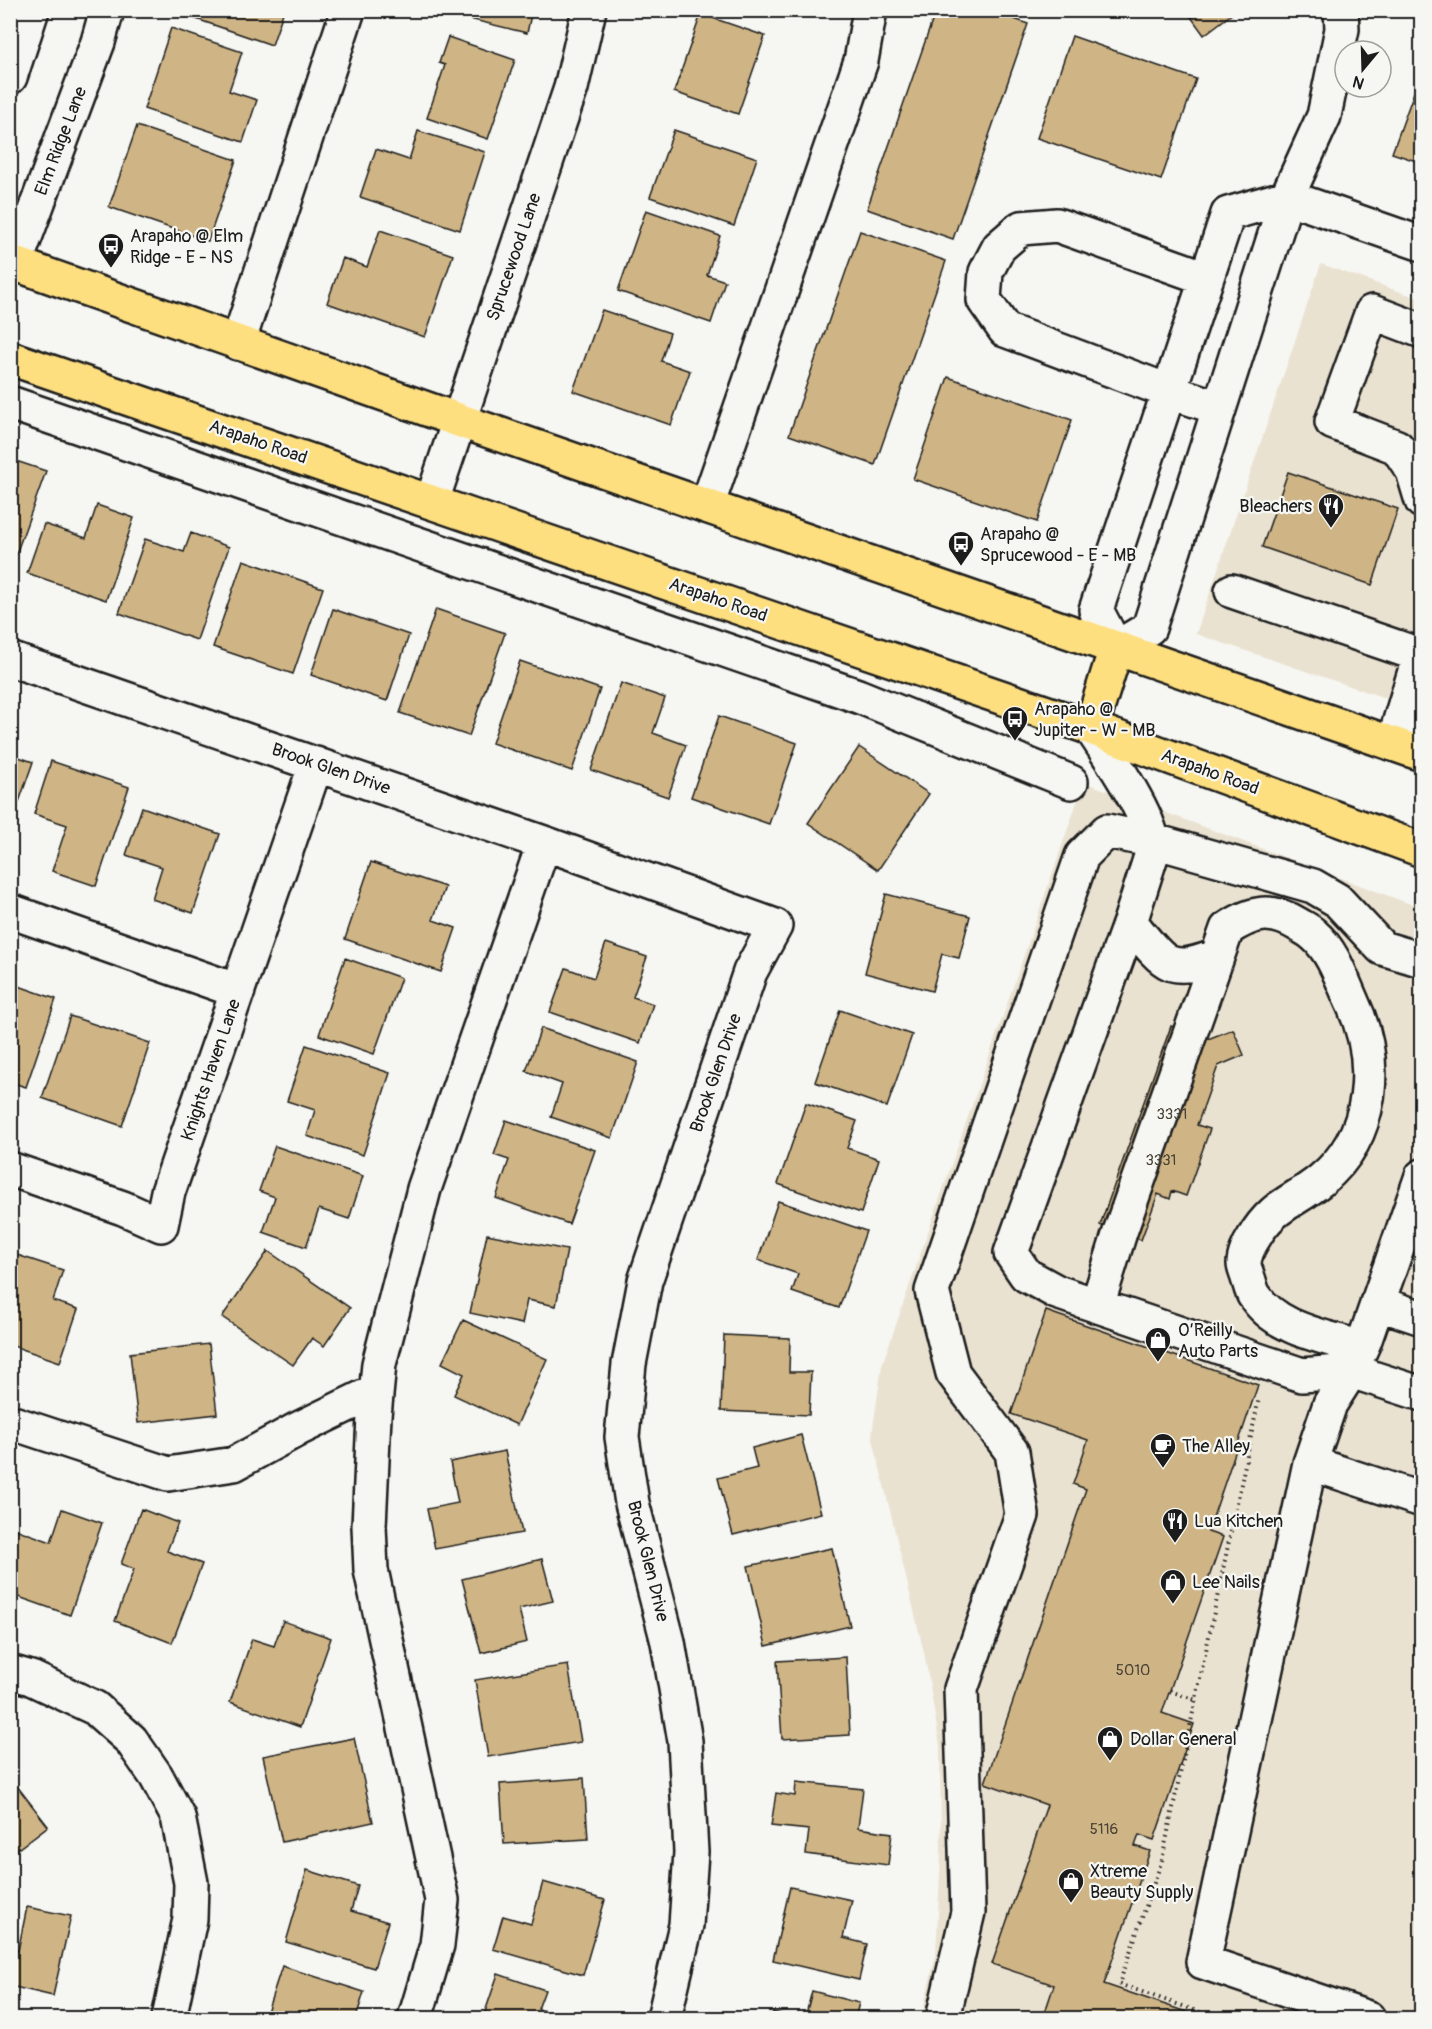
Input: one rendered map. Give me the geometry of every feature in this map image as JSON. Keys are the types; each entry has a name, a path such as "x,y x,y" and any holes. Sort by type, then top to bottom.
{"main road":[{"path":"12,265 1408,749"},
{"name":"Arapaho Road","path":"10,358 1091,728 1422,850"},
{"path":"1091,728 1116,648"}],"street":[{"path":"10,77 32,10"},
{"name":"Elm Ridge Lane","path":"12,265 98,42 107,10"},
{"path":"238,343 348,10"},
{"name":"Sprucewood Lane","path":"432,501 571,88 589,10"},
{"path":"707,506 861,61 870,10"},
{"path":"1341,10 1342,29 1324,116 1287,197 1149,628 1116,648 1096,610 1228,213 1287,197 1422,244"},
{"path":"1206,278 1057,225 1022,228 999,248 986,272 984,300 1005,330 1167,391 1219,408"},
{"path":"1419,472 1397,447 1332,422 1372,312 1422,331"},
{"path":"10,403 858,696 1071,782"},
{"path":"1232,591 1421,651 1408,749"},
{"name":"Brook Glen Drive","path":"10,659 544,843 775,926 750,972 645,1281 629,1364 622,1437 628,1480 648,1570 668,1642 686,1752 691,1852 686,1925 664,2019"},
{"path":"1091,728 1131,791 1154,840 1153,850 1130,922 1011,1253 1026,1275 1057,1293 1302,1375 1356,1359"},
{"name":"Knights Haven Lane","path":"10,1170 123,1208 161,1225 168,1192 316,764"},
{"path":"943,2019 969,1912 961,1689 1022,1515 1012,1452 953,1372 932,1291 1082,856 1107,831 1154,840 1313,886 1337,900 1382,948 1422,960"},
{"path":"415,2019 436,1945 442,1900 371,1570 369,1526 376,1391 382,1353 424,1189 544,843"},
{"path":"10,911 238,991"},
{"path":"1097,1306 1124,1221 1227,928 1245,917 1264,913 1291,920 1314,934 1329,954 1362,1023 1369,1057 1369,1092 1361,1124 1345,1154 1322,1180 1285,1203 1262,1223 1250,1245 1244,1264 1253,1294 1270,1314 1422,1394"},
{"path":"1130,922 1170,963 1193,964 1217,956"},
{"path":"1368,2019 1203,1962 1310,1463 1330,1404 1356,1359 1422,1176"},
{"path":"1377,1303 1422,1318"},
{"path":"10,1422 168,1474 234,1464 298,1429 376,1391"},
{"path":"1310,1463 1422,1500"},
{"path":"10,1672 31,1678 95,1708 131,1740 156,1776 178,1817 191,1883 189,1919 169,2019"}],"path":[{"path":"1217,2019 1119,1984 1162,1860 1261,1392"},
{"path":"1170,1691 1196,1700"}],"shaded area":[{"path":"1321,264 1421,299 1421,710 1196,634"},
{"path":"1084,782 1421,908 1421,2018 921,2018 936,1955 941,1853 940,1746 925,1657 872,1435 882,1365"}],"building":[{"path":"177,10 284,10 272,45 176,12"},
{"path":"432,10 532,10 527,33"},
{"path":"936,10 990,10 1028,24 953,239 867,209"},
{"path":"1186,10 1237,10 1204,35"},
{"path":"701,14 765,36 738,114 674,92"},
{"path":"171,28 242,52 229,91 257,100 243,142 144,109"},
{"path":"1072,36 1196,79 1161,180 1037,138"},
{"path":"448,37 515,60 488,139 427,118 445,65 439,63"},
{"path":"1422,70 1422,163 1392,153"},
{"path":"137,126 236,160 208,241 109,207"},
{"path":"674,130 757,158 734,226 650,197"},
{"path":"418,131 485,152 460,230 360,197 376,149 409,160"},
{"path":"646,210 720,236 707,275 725,281 711,323 618,291"},
{"path":"380,230 453,255 425,337 327,303 343,258 367,267"},
{"path":"860,231 946,261 875,465 789,435"},
{"path":"602,310 670,333 661,361 690,371 671,425 573,391"},
{"path":"948,377 1072,420 1037,522 913,479"},
{"path":"10,459 46,471 10,571"},
{"path":"1288,472 1398,509 1372,585 1262,547"},
{"path":"97,505 134,518 106,600 27,573 44,524 86,538"},
{"path":"191,533 229,547 197,640 119,613 145,539 184,552"},
{"path":"243,560 323,588 293,674 213,647"},
{"path":"333,609 409,635 387,701 311,675"},
{"path":"436,609 505,633 469,736 400,713"},
{"path":"520,661 600,689 572,771 492,743"},
{"path":"621,683 665,698 653,733 686,745 668,797 591,770"},
{"path":"719,716 797,743 769,824 691,797"},
{"path":"859,747 929,794 878,870 808,823"},
{"path":"10,754 33,762 13,819 10,818"},
{"path":"51,761 129,787 96,886 52,871 67,825 34,814"},
{"path":"142,807 220,834 193,913 152,899 162,867 126,855"},
{"path":"371,862 445,887 433,920 456,928 441,972 345,939"},
{"path":"886,894 970,916 959,958 942,954 932,991 865,973"},
{"path":"606,943 647,957 633,997 653,1004 640,1043 550,1012 566,968 594,978"},
{"path":"345,958 401,978 374,1054 319,1035"},
{"path":"10,983 56,999 26,1087 10,1082"},
{"path":"840,1010 912,1035 887,1107 815,1082"},
{"path":"70,1016 150,1043 122,1126 42,1098"},
{"path":"1171,1026 1208,1039 1233,1029 1244,1055 1218,1066 1197,1125 1210,1129 1186,1196 1172,1191 1170,1199 1158,1194 1141,1240 1100,1225"},
{"path":"541,1028 638,1062 612,1138 551,1117 562,1084 526,1071"},
{"path":"306,1045 390,1073 363,1155 307,1136 315,1110 287,1101"},
{"path":"806,1103 857,1121 847,1148 879,1159 861,1213 778,1184"},
{"path":"506,1120 595,1150 569,1224 496,1198 509,1160 494,1155"},
{"path":"275,1146 363,1176 349,1219 319,1209 306,1247 263,1232 275,1197 259,1191"},
{"path":"778,1201 866,1231 839,1308 792,1292 798,1274 758,1260"},
{"path":"487,1234 567,1250 556,1306 527,1300 522,1324 470,1313"},
{"path":"268,1251 350,1308 324,1346 312,1338 293,1365 222,1317"},
{"path":"11,1253 63,1270 53,1301 78,1309 60,1362 10,1345"},
{"path":"1046,1311 1258,1385 1208,1532 1223,1537 1162,1713 1194,1724 1154,1840 1139,1835 1135,1846 1150,1851 1104,1984 1204,2018 1043,2018 1054,1985 992,1964 1047,1805 985,1783 1086,1489 1073,1484 1088,1440 1011,1414"},
{"path":"463,1320 547,1359 517,1425 454,1395 464,1374 442,1363"},
{"path":"724,1335 790,1338 789,1372 811,1372 809,1415 721,1411"},
{"path":"209,1344 217,1414 138,1423 130,1353"},
{"path":"801,1435 821,1513 733,1535 718,1478 757,1468 752,1448"},
{"path":"505,1451 522,1533 435,1549 427,1509 458,1503 450,1462"},
{"path":"62,1509 102,1523 70,1615 10,1594 10,1527 51,1542"},
{"path":"141,1509 178,1523 167,1551 202,1564 172,1643 115,1621 134,1569 121,1564"},
{"path":"832,1548 850,1626 766,1646 748,1566"},
{"path":"542,1559 553,1601 519,1609 527,1642 481,1653 462,1579"},
{"path":"283,1621 331,1638 300,1727 230,1702 252,1639 274,1646"},
{"path":"846,1657 850,1735 782,1739 777,1661"},
{"path":"568,1665 581,1742 488,1757 475,1680"},
{"path":"354,1738 373,1822 282,1842 263,1756"},
{"path":"10,1777 48,1826 10,1855"},
{"path":"584,1778 588,1839 504,1844 500,1784"},
{"path":"796,1782 863,1789 858,1828 892,1833 888,1865 806,1854 809,1830 771,1826 776,1793 795,1796"},
{"path":"307,1870 358,1886 351,1911 388,1922 374,1968 286,1942"},
{"path":"543,1882 605,1900 583,1975 493,1949 503,1916 531,1924"},
{"path":"790,1887 852,1900 843,1938 867,1944 859,1980 773,1960"},
{"path":"27,1907 71,1916 53,1996 10,1986 10,1949 18,1951"},
{"path":"282,1966 364,1992 356,2018 265,2018"},
{"path":"498,1974 545,1990 538,2009 566,2018 483,2018"},
{"path":"812,1991 859,2003 855,2018 805,2018"},
{"path":"773,2012 797,2018 771,2018"}],"place":[{"name":"Arapaho @ Elm Ridge - E - NS","path":"111,269"},
{"name":"Bleachers","path":"1331,529"},
{"name":"Arapaho @ Sprucewood - E - MB","path":"961,567"},
{"name":"Arapaho @ Jupiter - W - MB","path":"1015,742"},
{"name":"O’Reilly Auto Parts","path":"1158,1363"},
{"name":"The Alley","path":"1163,1469"},
{"name":"Lua Kitchen","path":"1175,1544"},
{"name":"Lee Nails","path":"1173,1605"},
{"name":"Dollar General","path":"1110,1762"},
{"name":"Xtreme Beauty Supply","path":"1071,1904"}]}
